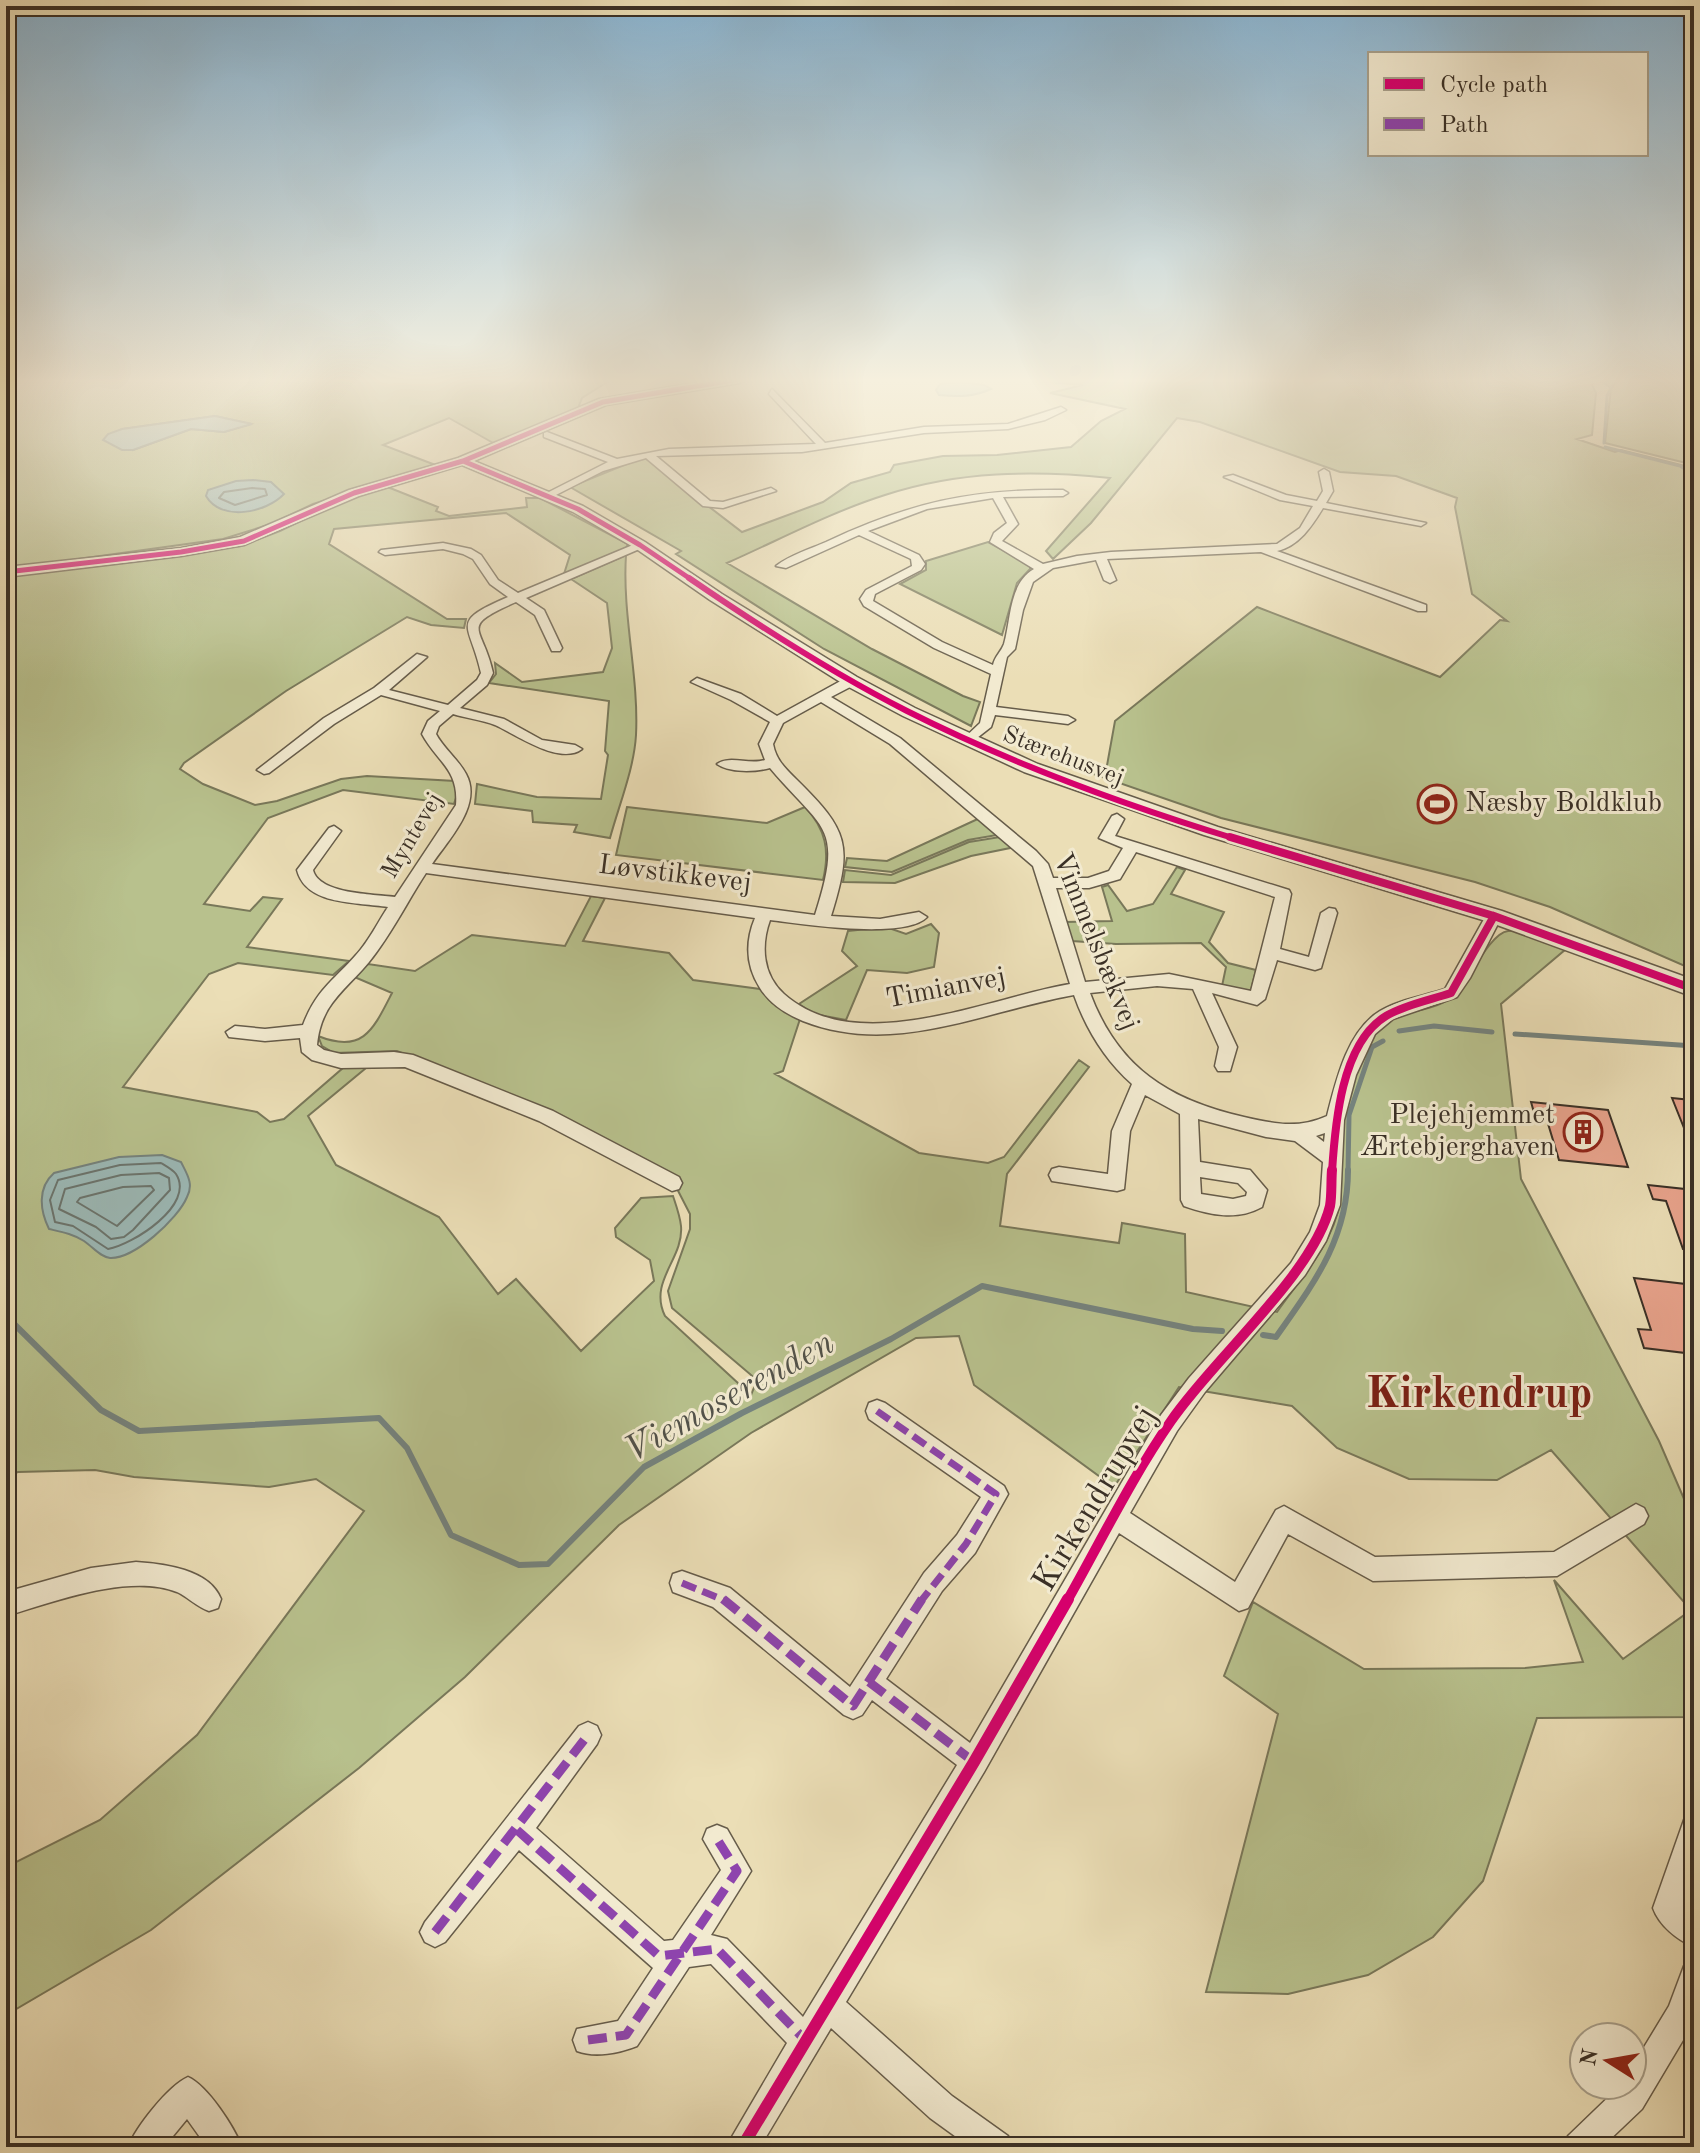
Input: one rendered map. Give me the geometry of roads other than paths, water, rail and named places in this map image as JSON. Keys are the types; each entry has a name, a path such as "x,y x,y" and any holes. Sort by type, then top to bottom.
{"street":[{"path":"6,572 181,552 244,541 354,493 400,479"},
{"name":"Stærehusvej","path":"509,479 548,495 640,545 716,597 851,681 968,741 1119,801 1494,916 1629,962 1694,989"},
{"path":"548,495 580,479"},
{"path":"678,479 707,504 723,505 771,491"},
{"path":"1235,479 1284,498 1421,523"},
{"path":"968,741 986,724 1001,656 1009,649 1027,583 1041,568 1074,559 1280,547 1304,530 1328,491 1326,479"},
{"path":"782,566 911,511 996,494 1063,493"},
{"path":"996,494 1013,524 998,535 996,542 1041,568"},
{"path":"860,531 915,557 919,564 917,568 870,592 866,599 868,603 938,645 997,672"},
{"name":"Myntevej","path":"308,1031 344,973 362,959 463,805 465,792 461,774 433,744 429,734 433,724 487,673 471,628 473,619 640,545"},
{"path":"385,552 443,546 467,551 477,557 494,582 540,613 556,648"},
{"path":"1262,549 1422,608"},
{"path":"1101,558 1110,580"},
{"path":"264,770 329,721 379,691 421,657"},
{"path":"821,921 838,867 838,842 822,811 771,763 766,744 777,721 851,681"},
{"path":"697,682 736,697 777,721"},
{"path":"379,691 499,722 538,744 575,749"},
{"name":"Vimmelsbækvej","path":"822,697 895,741 1009,834 1040,864 1091,1019 1111,1054 1141,1083 1155,1094 1189,1110 1298,1133 1333,1159"},
{"path":"989,710 1068,720"},
{"path":"724,764 757,767 771,763"},
{"path":"1117,819 1106,838 1283,894 1271,953 1315,964 1329,913"},
{"path":"334,831 305,870 306,879 313,887 324,892 400,903"},
{"path":"1047,883 1089,883 1115,875 1132,846"},
{"name":"Løvstikkevej","path":"424,868 821,921 870,924 919,917"},
{"name":"Timianvej","path":"765,913 755,945 756,965 768,988 782,1003 807,1017 868,1029 902,1027 1079,988 1178,980 1257,999 1271,953"},
{"name":"Kirkendrupvej","path":"742,2147 974,1762 1169,1423 1305,1258 1319,1235 1330,1205 1335,1120 1358,1046 1371,1025 1387,1015 1451,993 1494,916"},
{"path":"1200,985 1228,1047 1224,1066"},
{"path":"235,1032 265,1035 308,1031 308,1047 316,1055 347,1061 389,1057 407,1060 534,1111 672,1183"},
{"path":"1059,1175 1117,1183 1121,1131 1141,1083"},
{"path":"1189,1110 1190,1168"},
{"path":"1298,1133 1335,1120"},
{"path":"682,1583 721,1597 853,1706 933,1582 966,1544 996,1494 877,1411"},
{"path":"1115,1517 1239,1599 1284,1518 1373,1569 1557,1564 1636,1516"},
{"path":"6,1604 78,1583 148,1575 178,1580 209,1599"},
{"path":"869,1682 974,1762"},
{"path":"435,1932 588,1735"},
{"path":"517,1830 659,1956 717,1949 805,2040"},
{"path":"1694,1830 1667,1908 1694,1932"},
{"path":"588,2040 626,2035 737,1871 717,1839"},
{"path":"1579,2147 1631,2098 1681,2014 1694,1976"},
{"path":"826,2004 941,2107 997,2147"},
{"path":"144,2147 188,2093 226,2147"}],"water":[{"path":"236,481 271,482 284,494 266,506 244,512 222,509 206,496 208,490"},
{"path":"162,1155 181,1162 190,1188 175,1216 143,1245 120,1257 110,1258 76,1237 49,1229 42,1200 45,1186 54,1173 119,1157"}],"waterway":[{"name":"Viemoserenden","path":"1399,1031 1434,1026 1492,1032"},
{"name":"Viemoserenden","path":"1515,1034 1694,1046"},
{"name":"Viemoserenden","path":"1348,1172 1349,1115 1372,1047 1383,1041"},
{"name":"Viemoserenden","path":"1263,1335 1276,1337 1326,1259 1342,1218 1348,1170"},
{"name":"Viemoserenden","path":"6,1316 101,1410 139,1431 379,1418 407,1448 451,1535 519,1565 548,1564 644,1467 742,1413 891,1339 982,1286 1193,1329 1222,1331"}],"place":[{"name":"Næsby Boldklub","path":"1437,804"},
{"name":"Plejehjemmet Ærtebjerghaven","path":"1583,1132"}],"district":[{"name":"Kirkendrup","path":"1479,1395"}]}
